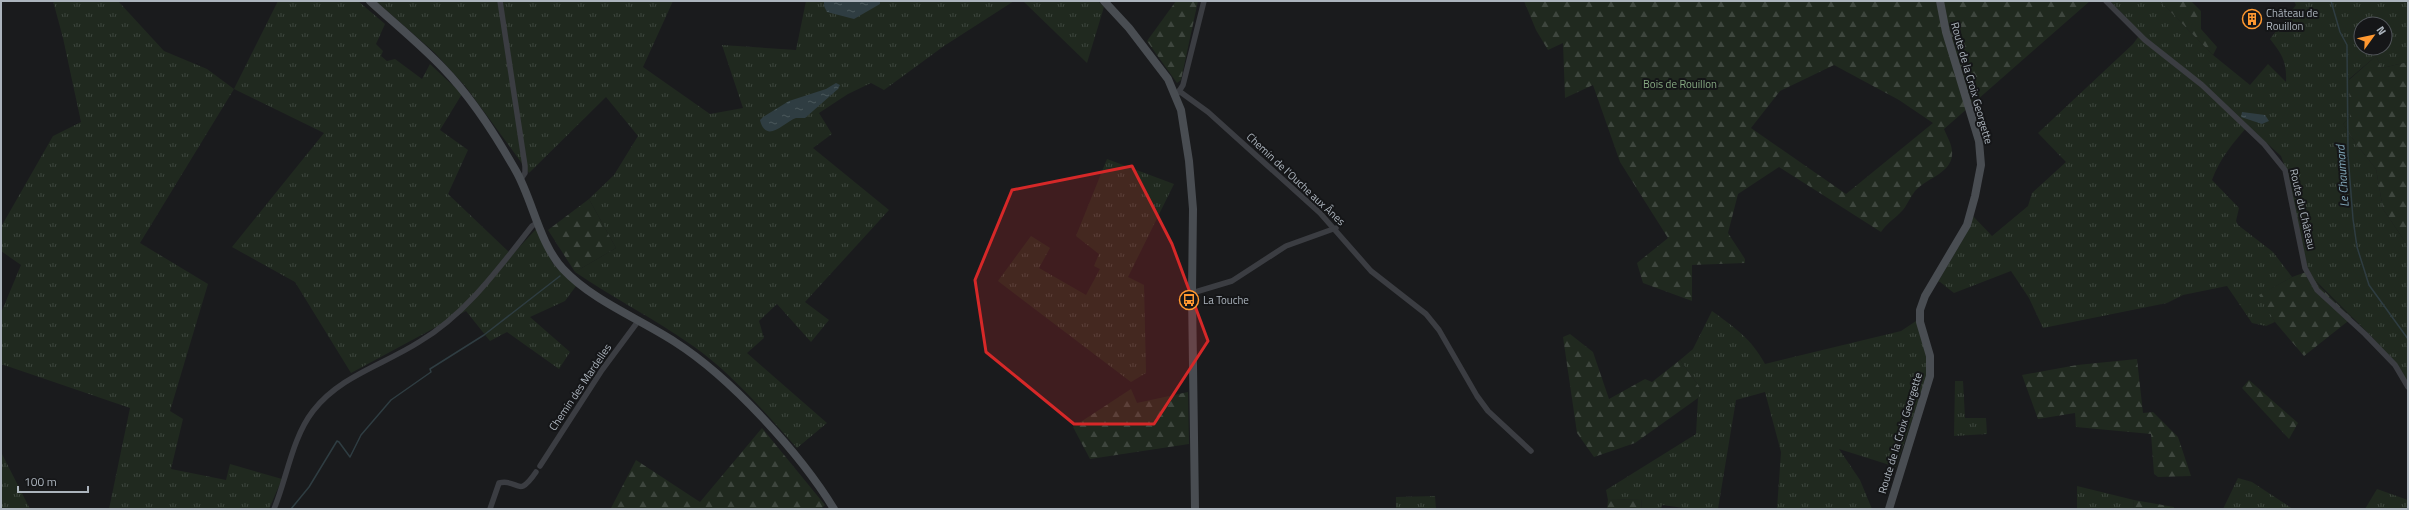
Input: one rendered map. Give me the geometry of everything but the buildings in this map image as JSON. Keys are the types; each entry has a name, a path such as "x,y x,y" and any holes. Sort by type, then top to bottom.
{"street":[{"path":"370,1 442,68 469,98 521,179 554,257 572,278 694,355 748,403 805,469 834,509"},
{"path":"500,1 525,166 525,173 521,179"},
{"path":"1104,1 1159,66 1178,92 1188,154 1192,194 1194,246 1192,293 1195,509"},
{"path":"1178,92 1183,85 1204,1"},
{"name":"Route de la Croix Georgette","path":"1889,509 1930,376 1930,356 1920,322 1920,310 1925,296 1967,225 1975,196 1980,165 1979,141 1946,32 1940,1"},
{"name":"Route du Château","path":"2106,1 2145,40 2202,85 2264,144 2281,163 2285,170 2305,268 2317,290 2365,334 2394,365 2408,387"},
{"name":"Chemin de l'Ouche aux Ânes","path":"1178,92 1230,130 1336,228 1362,263 1426,314 1440,330 1477,396 1488,411 1530,452"},
{"path":"274,509 306,422 319,404 333,389 420,342 458,314 479,292 532,226 538,222"},
{"path":"1192,293 1232,281 1286,246 1336,228"},
{"name":"Chemin des Mardelles","path":"540,466 602,370 639,320"},
{"path":"490,509 499,483 520,487 525,486 536,472"}],"highlighted area":[{"path":"1132,166 1172,244 1208,341 1154,424 1074,424 986,352 975,280 1012,190"}],"green space":[{"path":"53,1 118,1 164,51 207,69 234,89 140,243 208,284 170,411 183,419 171,469 226,480 230,464 282,479 269,509 109,509 130,408 1,364 1,313 21,265 1,251 1,227 53,136 81,122 63,38"},
{"path":"278,1 358,1 385,24 376,44 383,51 381,56 387,61 395,59 422,79 430,64 462,94 440,130 468,150 448,194 512,255 537,228 553,264 576,286 565,301 530,317 570,352 559,369 507,332 490,341 466,311 351,373 295,282 232,247 324,133 234,89"},
{"path":"376,1 673,1 643,67 710,114 743,108 722,45 796,50 806,1 1014,1 944,46 884,90 871,83 848,94 819,113 832,134 813,148 889,210 805,302 829,320 811,342 777,304 759,321 764,338 747,353 827,423 797,448 748,394 721,368 693,346 575,272 616,248 589,199 614,175 638,136 606,97 529,173 466,87 435,53"},
{"path":"1023,1 1098,1 1104,7 1087,63"},
{"path":"1176,1 1198,1 1181,80 1177,83 1147,41"},
{"name":"Bois de Rouillon","path":"1524,1 2090,1 1944,129 1951,144 1952,151 1951,161 1948,166 1918,188 1903,210 1881,232 1779,167 1738,194 1728,233 1745,259 1745,263 1692,265 1692,301 1643,283 1637,263 1668,238 1620,162 1593,85 1565,98 1563,43 1548,50 1536,30","holes":["1834,65 1899,100 1933,123 1846,194 1751,128 1780,91"]},
{"path":"2110,1 2160,1 2213,55 2250,85 2268,64 2286,82 2285,64 2278,49 2270,39 2296,5 2294,1 2408,1 2408,62 2382,68 2376,56 2349,79 2350,117 2343,124 2376,169 2383,209 2408,246 2408,382 2373,338 2313,278 2307,266 2288,175 2281,156 2248,126 2223,158 2212,180 2239,208 2236,221 2238,225 2273,252 2292,277 2260,295 2275,322 2266,326 2252,323 2227,286 2183,295 2167,303 2043,328 2029,298 2011,271 1954,293 1938,282 1965,236 1972,215 1992,236 2028,206 2032,193 2066,162 2038,133 2133,44 2141,33"},
{"path":"2160,1 2191,1 2201,11 2201,29 2217,47 2213,55"},
{"path":"2376,56 2382,68 2408,62 2408,246 2383,209 2376,169 2343,124 2350,117 2349,80"},
{"path":"1107,159 1174,184 1128,277 1144,285 1146,373 1131,382 998,281 1031,236 1050,248 1039,268 1086,295 1100,269 1094,266 1099,254 1076,236"},
{"path":"589,199 616,248 575,272 548,230"},
{"path":"2309,271 2320,287 2352,318 2304,356 2275,322 2259,295 2292,277"},
{"path":"1712,311 1748,340 1765,364 1901,331 1916,321 1928,362 1925,382 1896,467 1839,449 1860,480 1872,509 1777,509 1781,452 1765,392 1736,400 1718,509 1691,509 1662,505 1661,509 1641,509 1642,499 1608,500 1606,490 1696,434 1698,398 1701,389 1680,360 1693,349"},
{"path":"1570,334 1593,352 1609,399 1645,379 1652,382 1680,360 1701,389 1698,398 1635,443 1594,457 1577,433 1563,337"},
{"path":"2137,359 2143,413 2153,412 2178,437 2191,476 2158,477 2154,474 2151,434 2076,427 2075,413 2038,419 2022,375 2077,365"},
{"path":"2249,380 2298,423 2289,439 2242,388"},
{"path":"1955,381 1963,381 1965,418 1986,418 1987,434 1954,436"},
{"path":"1131,389 1137,403 1188,392 1189,444 1090,459 1073,427"},
{"path":"762,428 825,505 821,509 611,508 636,460 700,502"},
{"path":"1,452 30,509 1,509"},
{"path":"2238,478 2252,482 2293,509 2223,509"},
{"path":"2077,486 2134,500 2133,509 2077,509"},
{"path":"2377,489 2408,500 2408,509 2365,509"},
{"path":"1435,496 1436,509 1396,509 1396,497"},
{"path":"1642,499 1641,509 1607,509 1608,500"},
{"path":"2134,500 2174,507 2174,509 2133,509"}],"water":[{"path":"824,1 880,1 880,4 854,19 827,12 824,6"},
{"path":"836,83 840,85 838,89 805,118 796,118 791,120 776,130 766,131 763,127 760,120 763,117 789,101 826,89"},
{"path":"2242,112 2265,115 2269,121 2262,124 2241,117"}],"waterway":[{"name":"Le Chaumard","path":"2331,1 2340,32 2347,45 2348,155 2353,219 2357,247 2369,285 2408,339"},
{"path":"291,509 309,487 337,441 350,457 361,435 391,400 431,372 430,369 484,335 560,276"}],"place":[{"name":"Château de Rouillon","path":"2252,19"},
{"name":"La Touche","path":"1189,300"}]}
